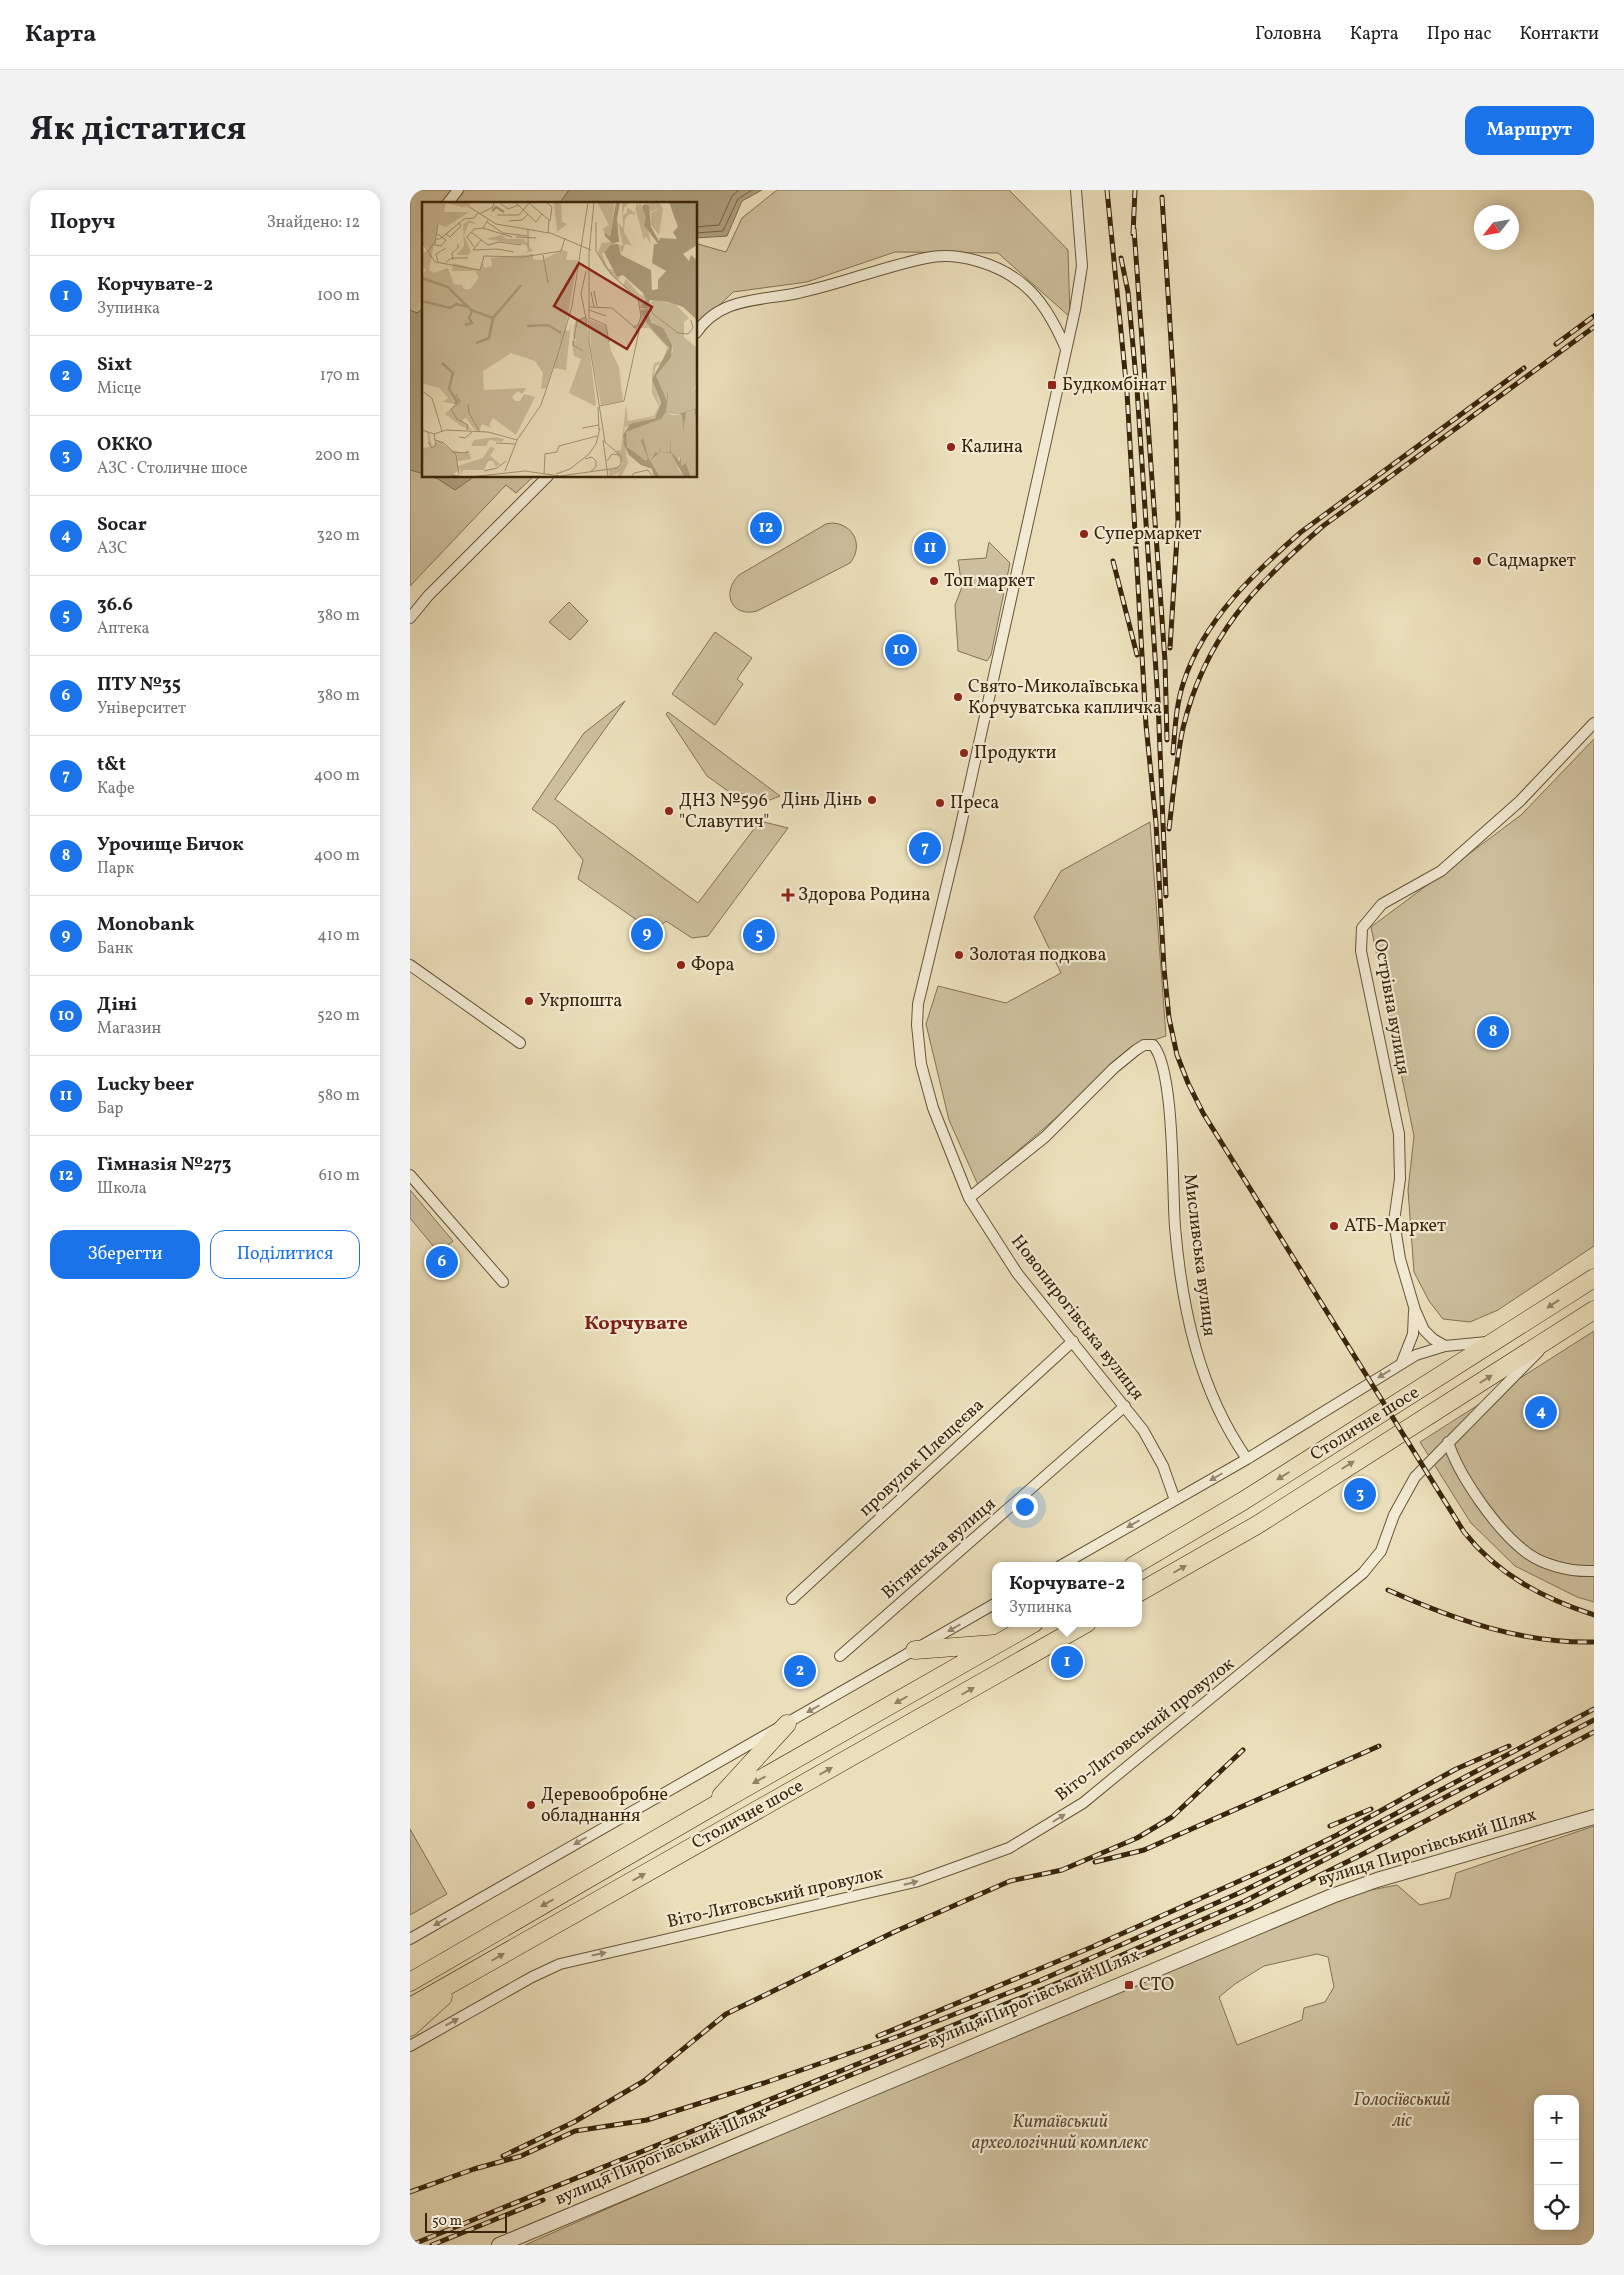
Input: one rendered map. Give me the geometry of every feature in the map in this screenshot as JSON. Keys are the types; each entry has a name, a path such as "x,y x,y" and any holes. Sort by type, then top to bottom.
{"highway":[{"name":"Столичне шосе","path":"1140,1562 1243,1501 1594,1278"},
{"name":"Столичне шосе","path":"1142,1591 1257,1524 1594,1310"},
{"name":"Столичне шосе","path":"410,1982 1027,1627"},
{"name":"Столичне шосе","path":"410,2008 1080,1627"},
{"path":"915,1650 999,1643"},
{"path":"710,1808 787,1724"},
{"path":"410,1972 454,1957"},
{"path":"410,2027 472,1972"}],"street":[{"path":"449,202 458,190"},
{"name":"Новопирогівська вулиця","path":"1076,190 1082,266 1066,349 962,823 918,1004 917,1025 921,1064 933,1108 969,1198 1017,1273 1125,1406 1154,1447 1175,1500"},
{"path":"698,330 714,312 727,306 798,293 927,258 951,257 1000,269 1026,286 1055,326 1066,349"},
{"path":"410,618 434,590 546,478"},
{"name":"Острівна вулиця","path":"1445,1346 1433,1339 1424,1330 1414,1310 1400,1258 1394,1220 1400,1179 1399,1134 1361,951 1362,928 1382,904 1441,872 1520,802 1594,723"},
{"path":"410,965 520,1043"},
{"name":"Мисливська вулиця","path":"969,1198 1045,1137 1136,1050 1144,1045 1153,1045 1159,1052 1167,1085 1176,1228 1194,1348 1209,1390 1247,1459"},
{"path":"410,1175 503,1282"},
{"name":"Острівна вулиця","path":"1402,1362 1413,1334 1414,1310"},
{"name":"Віто-Литовський провулок","path":"410,2046 532,1977 560,1964 915,1882 960,1867 1020,1842 1083,1803 1363,1573 1380,1551 1405,1492 1415,1477 1448,1442 1507,1386 1553,1337"},
{"name":"провулок Плещеєва","path":"792,1599 1073,1341"},
{"path":"1067,1562 1247,1459 1402,1362 1416,1355 1445,1346 1496,1342"},
{"name":"Вітянська вулиця","path":"840,1656 1125,1406"},
{"path":"1448,1442 1464,1477 1498,1524 1522,1550 1540,1560 1563,1568 1594,1571"},
{"path":"410,1939 992,1605"},
{"name":"вулиця Пирогівський Шлях","path":"498,2245 1315,1903 1377,1880 1594,1817"}],"green space":[{"path":"410,190 569,190 560,202 422,202 422,309 417,313 410,310"},
{"path":"777,190 1009,190 1068,250 1070,317 998,253 895,252 807,282 733,292 698,326 698,244 726,252 742,218"},
{"path":"422,352 422,478 532,478 516,493 506,485 410,586 410,368"},
{"path":"832,523 846,527 854,537 856,550 850,563 757,611 741,611 735,607 730,596 734,582 739,575 826,524"},
{"path":"989,542 1010,563 991,655 987,661 958,651 955,605 962,587 958,560 986,558"},
{"path":"569,602 588,621 570,640 549,622"},
{"path":"715,632 752,658 737,679 743,684 715,725 672,694"},
{"path":"625,701 555,799 698,903 760,821 788,828 708,936 692,938 666,921 654,932 578,879 583,860 556,826 532,809 584,733"},
{"path":"668,712 780,796 770,800 728,791 707,776 666,714"},
{"path":"1594,739 1594,1246 1498,1310 1470,1322 1443,1319 1429,1301 1414,1272 1408,1190 1414,1136 1371,927 1521,815"},
{"path":"1150,822 1166,1036 1142,1044 978,1185 949,1120 926,1024 938,986 1006,1003 1061,973 1034,917 1061,871"},
{"path":"410,1190 453,1241 439,1253 410,1218"},
{"path":"1594,1331 1594,1602 1577,1597 1515,1566 1471,1523 1420,1442"},
{"name":"Голосіївський ліс","path":"1594,1826 1594,2245 525,2245 1097,1993 1350,1894 1397,1885 1420,1905 1450,1898 1456,1873","holes":["1317,1954 1328,1957 1334,1987 1325,2002 1304,2008 1302,2020 1237,2045 1219,1997 1235,1984 1264,1966"]},
{"path":"410,1829 447,1894 410,1915"}],"water":[{"path":"569,190 762,190 742,201 727,236 698,238 698,202 560,202"},
{"path":"422,309 422,473 410,470 410,310 417,313"},
{"path":"435,478 472,478 455,490"}],"railway":[{"path":"1107,190 1127,392 1146,725 1156,823 1164,969 1169,1018 1177,1055 1203,1113 1464,1532 1491,1561 1507,1573 1539,1593 1594,1615"},
{"path":"1133,234 1135,190"},
{"path":"1162,197 1175,405 1178,521 1170,648"},
{"path":"1134,229 1165,661 1167,740"},
{"path":"1121,258 1128,292 1137,389 1158,701 1166,896"},
{"path":"1556,344 1594,316"},
{"path":"1169,829 1183,728 1193,696 1205,666 1219,640 1255,592 1298,548 1323,526 1594,327"},
{"path":"1173,753 1176,717 1184,681 1204,638 1232,599 1301,532 1524,368"},
{"path":"1113,561 1137,655"},
{"path":"1388,1590 1437,1611 1488,1628 1541,1639 1567,1642 1594,1642"},
{"path":"410,2192 474,2169 521,2156 575,2131 647,2120 764,2083 899,2036 1041,1980 1239,1893 1327,1850 1594,1709"},
{"path":"411,2245 1065,1980 1245,1901 1594,1720"},
{"path":"1088,1978 1251,1909 1361,1855 1594,1732"},
{"path":"1095,1862 1144,1850 1379,1746"},
{"path":"878,2036 1092,1947 1284,1861 1337,1835 1456,1769 1509,1746"},
{"path":"503,2156 574,2122 644,2081 726,2014 894,1932 1010,1881 1062,1870 1137,1838 1172,1817 1243,1750"},
{"path":"1330,1826 1371,1809"},
{"path":"603,2175 1009,2011"},
{"path":"432,2245 543,2200"}],"place":[{"name":"Будкомбінат","path":"1052,385"},
{"name":"Калина","path":"951,447"},
{"name":"Гімназія №273","path":"766,528"},
{"name":"Супермаркет","path":"1084,534"},
{"name":"Lucky beer","path":"930,548"},
{"name":"Садмаркет","path":"1477,561"},
{"name":"Топ маркет","path":"934,581"},
{"name":"Діні","path":"901,650"},
{"name":"Свято-Миколаївська Корчуватська капличка","path":"958,697"},
{"name":"Продукти","path":"964,753"},
{"name":"Дінь Дінь","path":"872,800"},
{"name":"Преса","path":"940,803"},
{"name":"ДНЗ №596 \"Славутич\"","path":"669,811"},
{"name":"t&t","path":"925,848"},
{"name":"Здорова Родина","path":"788,895"},
{"name":"Monobank","path":"647,934"},
{"name":"36.6","path":"759,935"},
{"name":"Золотая подкова","path":"959,955"},
{"name":"Фора","path":"681,965"},
{"name":"Укрпошта","path":"529,1001"},
{"name":"Урочище Бичок","path":"1493,1032"},
{"name":"АТБ-Маркет","path":"1334,1226"},
{"name":"ПТУ №35","path":"442,1262"},
{"name":"Socar","path":"1541,1412"},
{"name":"ОККО","path":"1360,1494"},
{"name":"Корчувате-2","path":"1067,1662"},
{"name":"Sixt","path":"800,1671"},
{"name":"Деревообробне обладнання","path":"531,1805"},
{"name":"СТО","path":"1129,1985"}],"district":[{"name":"Корчувате","path":"636,1324"}],"park label":[{"name":"Китаївський археологічний комплекс","path":"1060,2132"}]}
